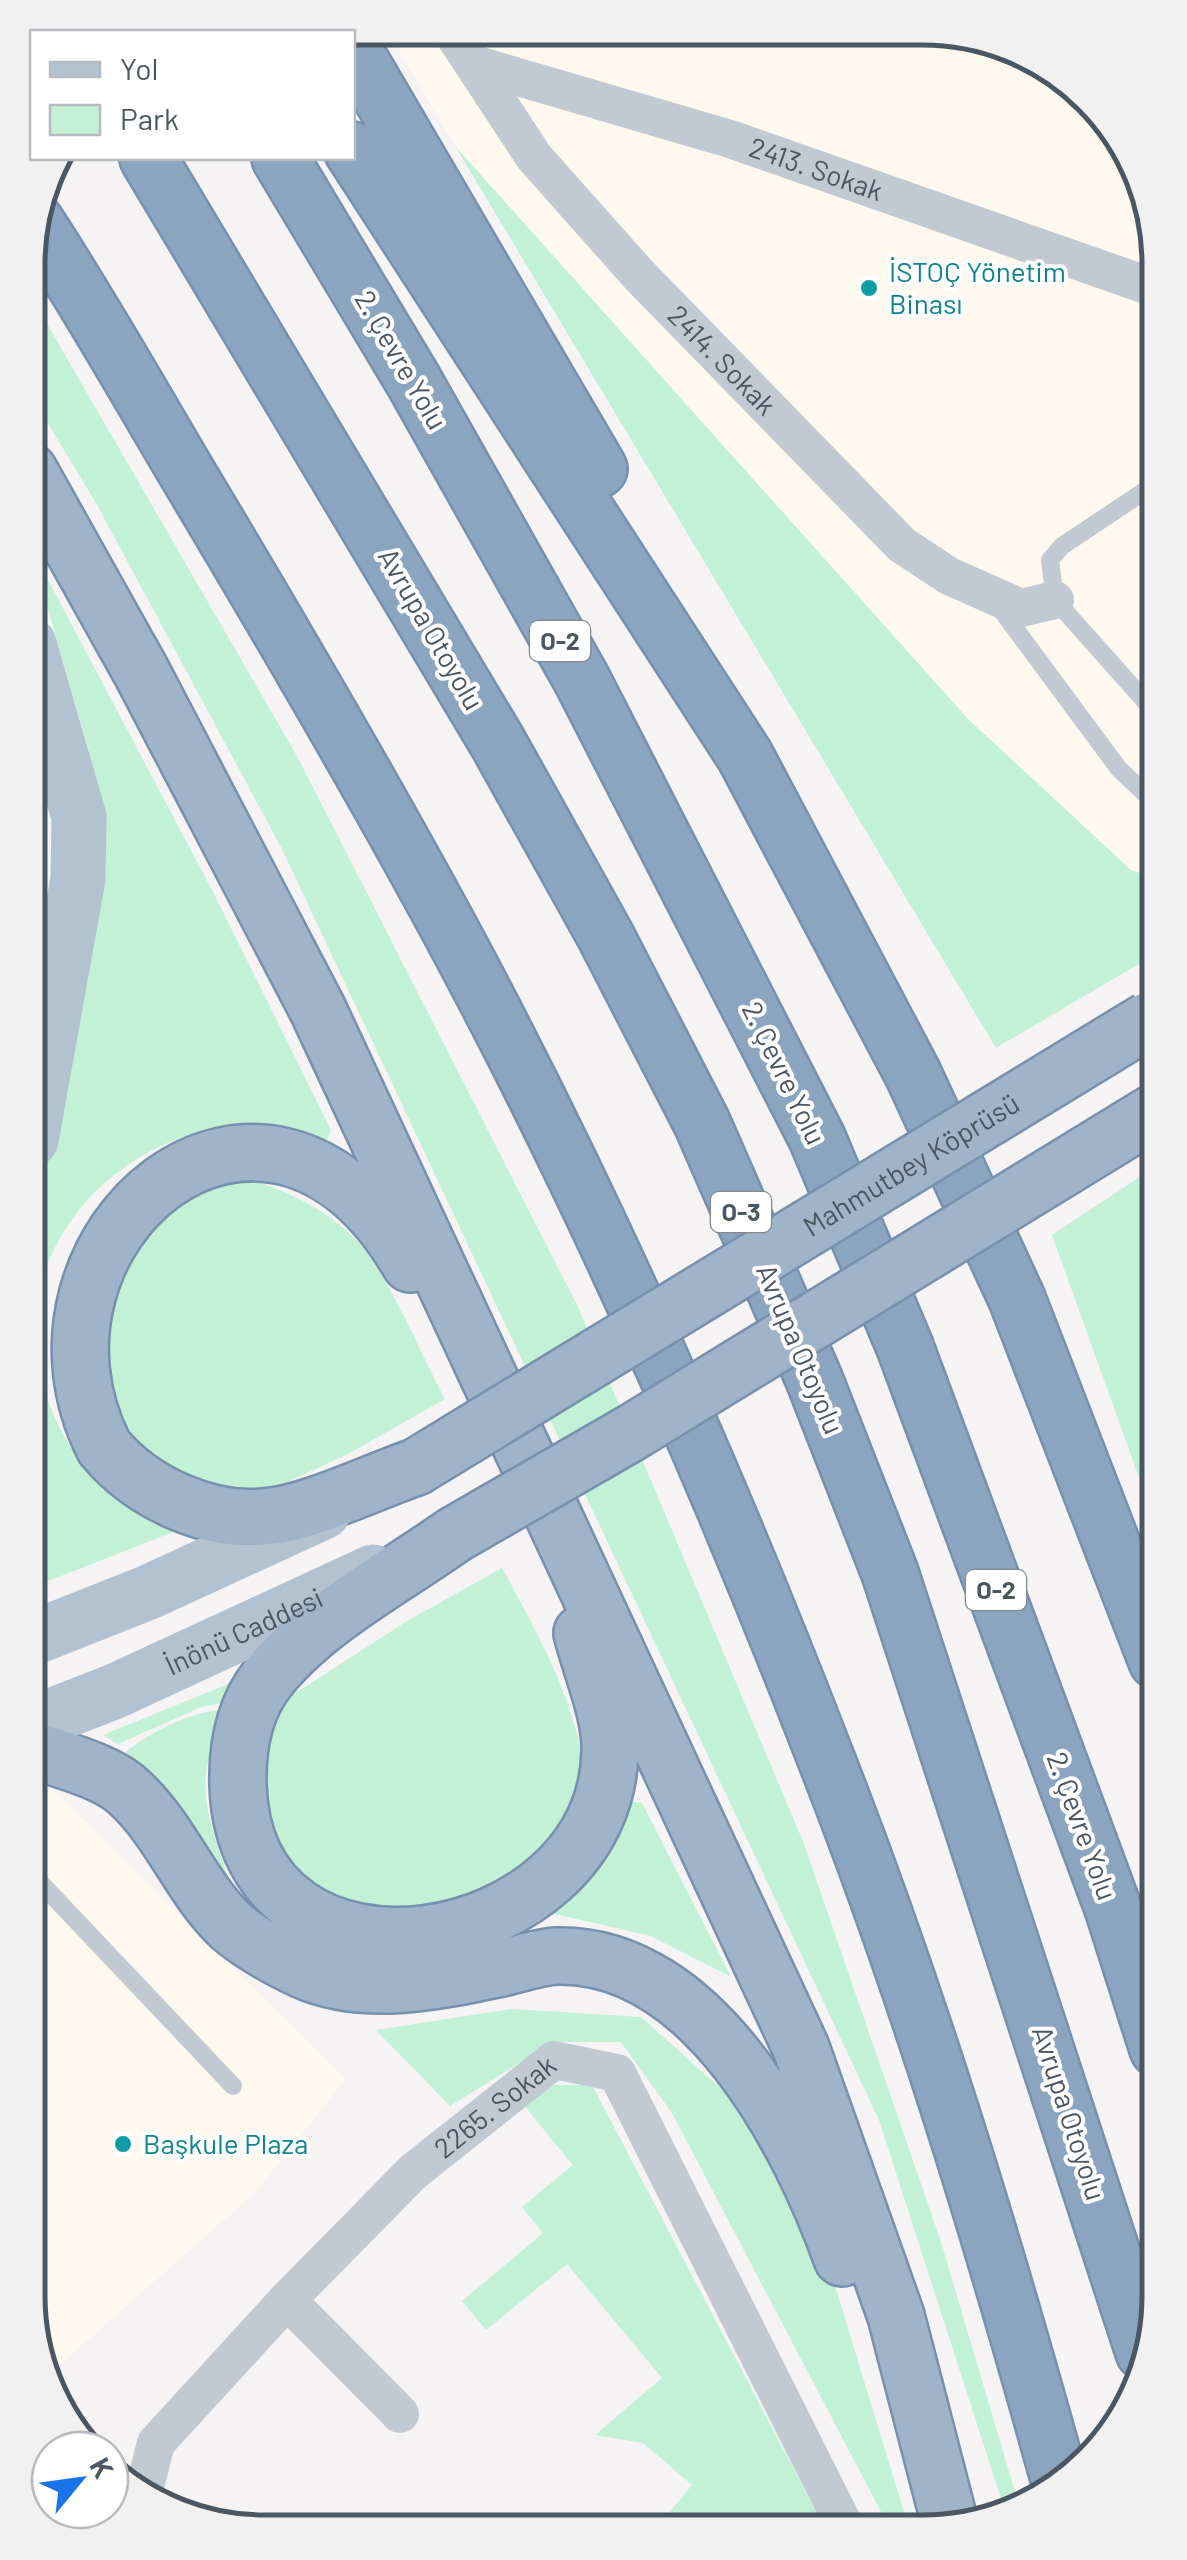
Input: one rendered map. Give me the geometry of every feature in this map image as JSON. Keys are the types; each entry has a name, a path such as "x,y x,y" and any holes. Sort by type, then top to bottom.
{"highway":[{"path":"355,52 699,644 746,756 913,1074 1017,1299 1142,1625"},
{"path":"355,155 746,756"},
{"name":"Avrupa Otoyolu","path":"149,160 498,743 605,934 702,1123 814,1379 890,1573 1138,2335"},
{"name":"2. Çevre Yolu","path":"281,160 413,380 582,680 704,909 817,1138 919,1382 1113,1908 1142,2000"},
{"path":"47,239 257,588 464,956 554,1133 662,1366 824,1752 911,1990 1008,2296 1056,2469"},
{"path":"45,500 142,673 310,994 802,2048 896,2316 945,2513"},
{"name":"Mahmutbey Köprüsü","path":"490,1376 422,1286 382,1222 346,1185 308,1164 253,1153 194,1160 132,1183 91,1224 63,1279 55,1337 61,1372 76,1409 121,1468 169,1497 200,1509 237,1516 274,1516 416,1467 1142,1024"},
{"path":"553,1519 610,1747 605,1797 586,1840 552,1878 522,1900 481,1921 436,1933 386,1937 342,1931 308,1914 274,1885 250,1847 238,1806 237,1759 247,1715 266,1680 293,1650 454,1536 1142,1119"},
{"path":"45,1755 128,1790 232,1926 304,1970 355,1984 407,1984 555,1956 594,1960 671,1992 718,2035 796,2156 831,2228 944,2514"}],"main road":[{"path":"45,697 79,817 78,879 45,1062"},
{"path":"45,1633 244,1551 416,1467"},
{"name":"İnönü Caddesi","path":"45,1719 113,1692 454,1536"}],"street":[{"name":"2414. Sokak","path":"461,45 534,157 782,425 902,545 949,576 1021,608 1055,600"},
{"name":"2413. Sokak","path":"474,64 730,139 1142,283"},
{"name":"2265. Sokak","path":"147,2480 156,2443 287,2300 413,2172 554,2060 617,2073 839,2515"},
{"path":"287,2300 400,2414"}],"lane":[{"path":"1142,493 1062,546 1050,560 1055,600 1142,698"},
{"path":"992,597 1108,755 1142,790"},
{"path":"45,1888 232,2086"}],"shaded area":[{"path":"396,45 937,45 1007,62 1032,74 1078,109 1113,155 1135,208 1140,236 1142,874 1131,870 968,719 455,146"},
{"path":"53,1789 346,2079 256,2192 57,2367 45,2296 45,1790"}],"green space":[{"path":"455,146 968,719 1131,870 1142,874 1142,962 996,1048"},
{"path":"45,320 297,756 578,1307 804,1844 941,2242 1016,2494 1007,2498 1001,2500 879,2120 282,849 96,503 45,419"},
{"path":"45,574 213,892 331,1130 326,1143 248,1130 208,1131 170,1142 139,1158 87,1201 66,1228 45,1272 45,1168 52,1142 97,819 88,747 45,599"},
{"path":"1142,1176 1142,1486 1052,1235"},
{"path":"249,1179 307,1203 357,1241 393,1295 445,1399 348,1454 283,1484 241,1494 216,1492 140,1454 118,1430 91,1275 184,1187"},
{"path":"45,1393 71,1447 92,1471 133,1498 191,1525 45,1582"},
{"path":"502,1568 544,1647 570,1711 583,1772 580,1797 520,1887 359,1922 279,1864 254,1748 288,1698 407,1621"},
{"path":"233,1682 227,1702 201,1707 118,1744 103,1735"},
{"path":"224,1710 206,1776 208,1809 227,1874 223,1877 122,1755 170,1725 197,1714"},
{"path":"626,1801 642,1803 731,1977 651,1936 546,1912 586,1877 612,1835"},
{"path":"512,2009 641,2017 725,2092 822,2243 905,2515 883,2515 672,2113 621,2042 553,2042 450,2106 376,2030"},
{"path":"543,2085 592,2085 818,2515 667,2515 692,2485 643,2443 595,2435 662,2378 567,2264 486,2330 462,2301 543,2233 522,2207 573,2165 522,2103"}],"place":[{"name":"İSTOÇ Yönetim Binası","path":"869,288"},
{"name":"Başkule Plaza","path":"123,2144"}]}
